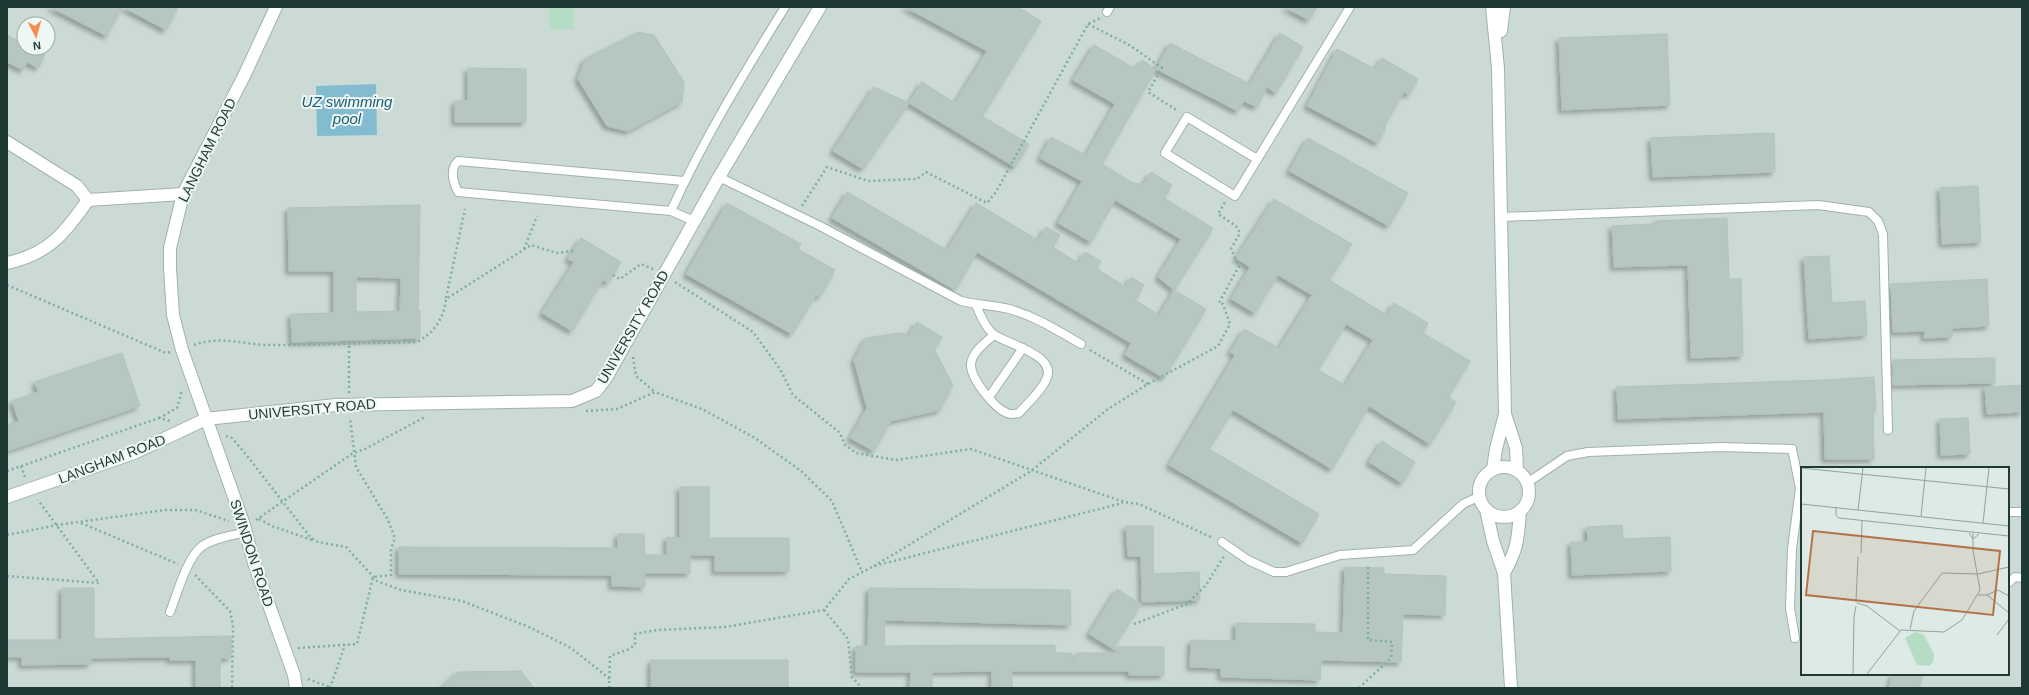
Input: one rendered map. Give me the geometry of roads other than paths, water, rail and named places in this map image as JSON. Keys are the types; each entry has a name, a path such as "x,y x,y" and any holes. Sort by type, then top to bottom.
{"street":[{"name":"LANGHAM ROAD","path":"7,497 139,451 207,424 182,350 173,315 170,248 183,194 244,76 275,7"},
{"name":"UNIVERSITY ROAD","path":"207,424 349,404 572,401 596,391 606,378 719,177 820,7"},
{"path":"1492,7 1496,29 1498,68 1505,414 1496,449 1493,469"},
{"path":"1498,68 1504,7"},
{"path":"7,142 77,186 88,200"},
{"path":"88,200 183,194"},
{"path":"7,263 37,254 57,239 70,227 88,200"},
{"path":"1486,509 1493,514 1502,516 1512,515 1520,511 1526,503 1529,493 1528,483 1517,470 1516,448 1505,414"},
{"name":"SWINDON ROAD","path":"207,424 245,529 254,563 294,675 296,688"},
{"path":"1511,688 1504,573 1493,541 1486,509 1480,496 1480,484 1483,478 1493,469 1503,467 1517,470"},
{"path":"1504,573 1514,557 1518,539 1520,511"}],"lane":[{"path":"671,211 684,181 752,60 785,7"},
{"path":"1257,159 1187,117 1165,153 1235,196 1350,7"},
{"path":"684,181 458,162 454,165 452,172 458,192 671,211 694,221"},
{"path":"719,177 796,214 961,301 976,305 1009,309 1039,320 1081,344"},
{"path":"1501,217 1818,206 1869,212 1878,221 1884,234 1888,430"},
{"path":"976,305 981,318 994,335 1023,348 1044,362 1048,367 1047,379 1019,413 1013,415 1006,413 989,397 976,380 971,364 977,352 994,335"},
{"path":"989,397 1023,348"},
{"path":"1528,483 1567,456 1588,452 1721,447 1792,449"},
{"path":"1792,449 1801,469"},
{"path":"1792,449 1800,488 1792,549 1790,608 1794,638"},
{"path":"1226,544 1248,560 1274,572 1286,572 1340,555 1413,550 1463,504 1480,496"},
{"path":"2009,512 2022,512"},
{"path":"170,612 194,555 201,546 245,529"},
{"path":"2009,582 2015,577 2022,578"}],"water":[{"name":"UZ swimming pool","path":"376,84 377,135 317,136 316,86"}]}
